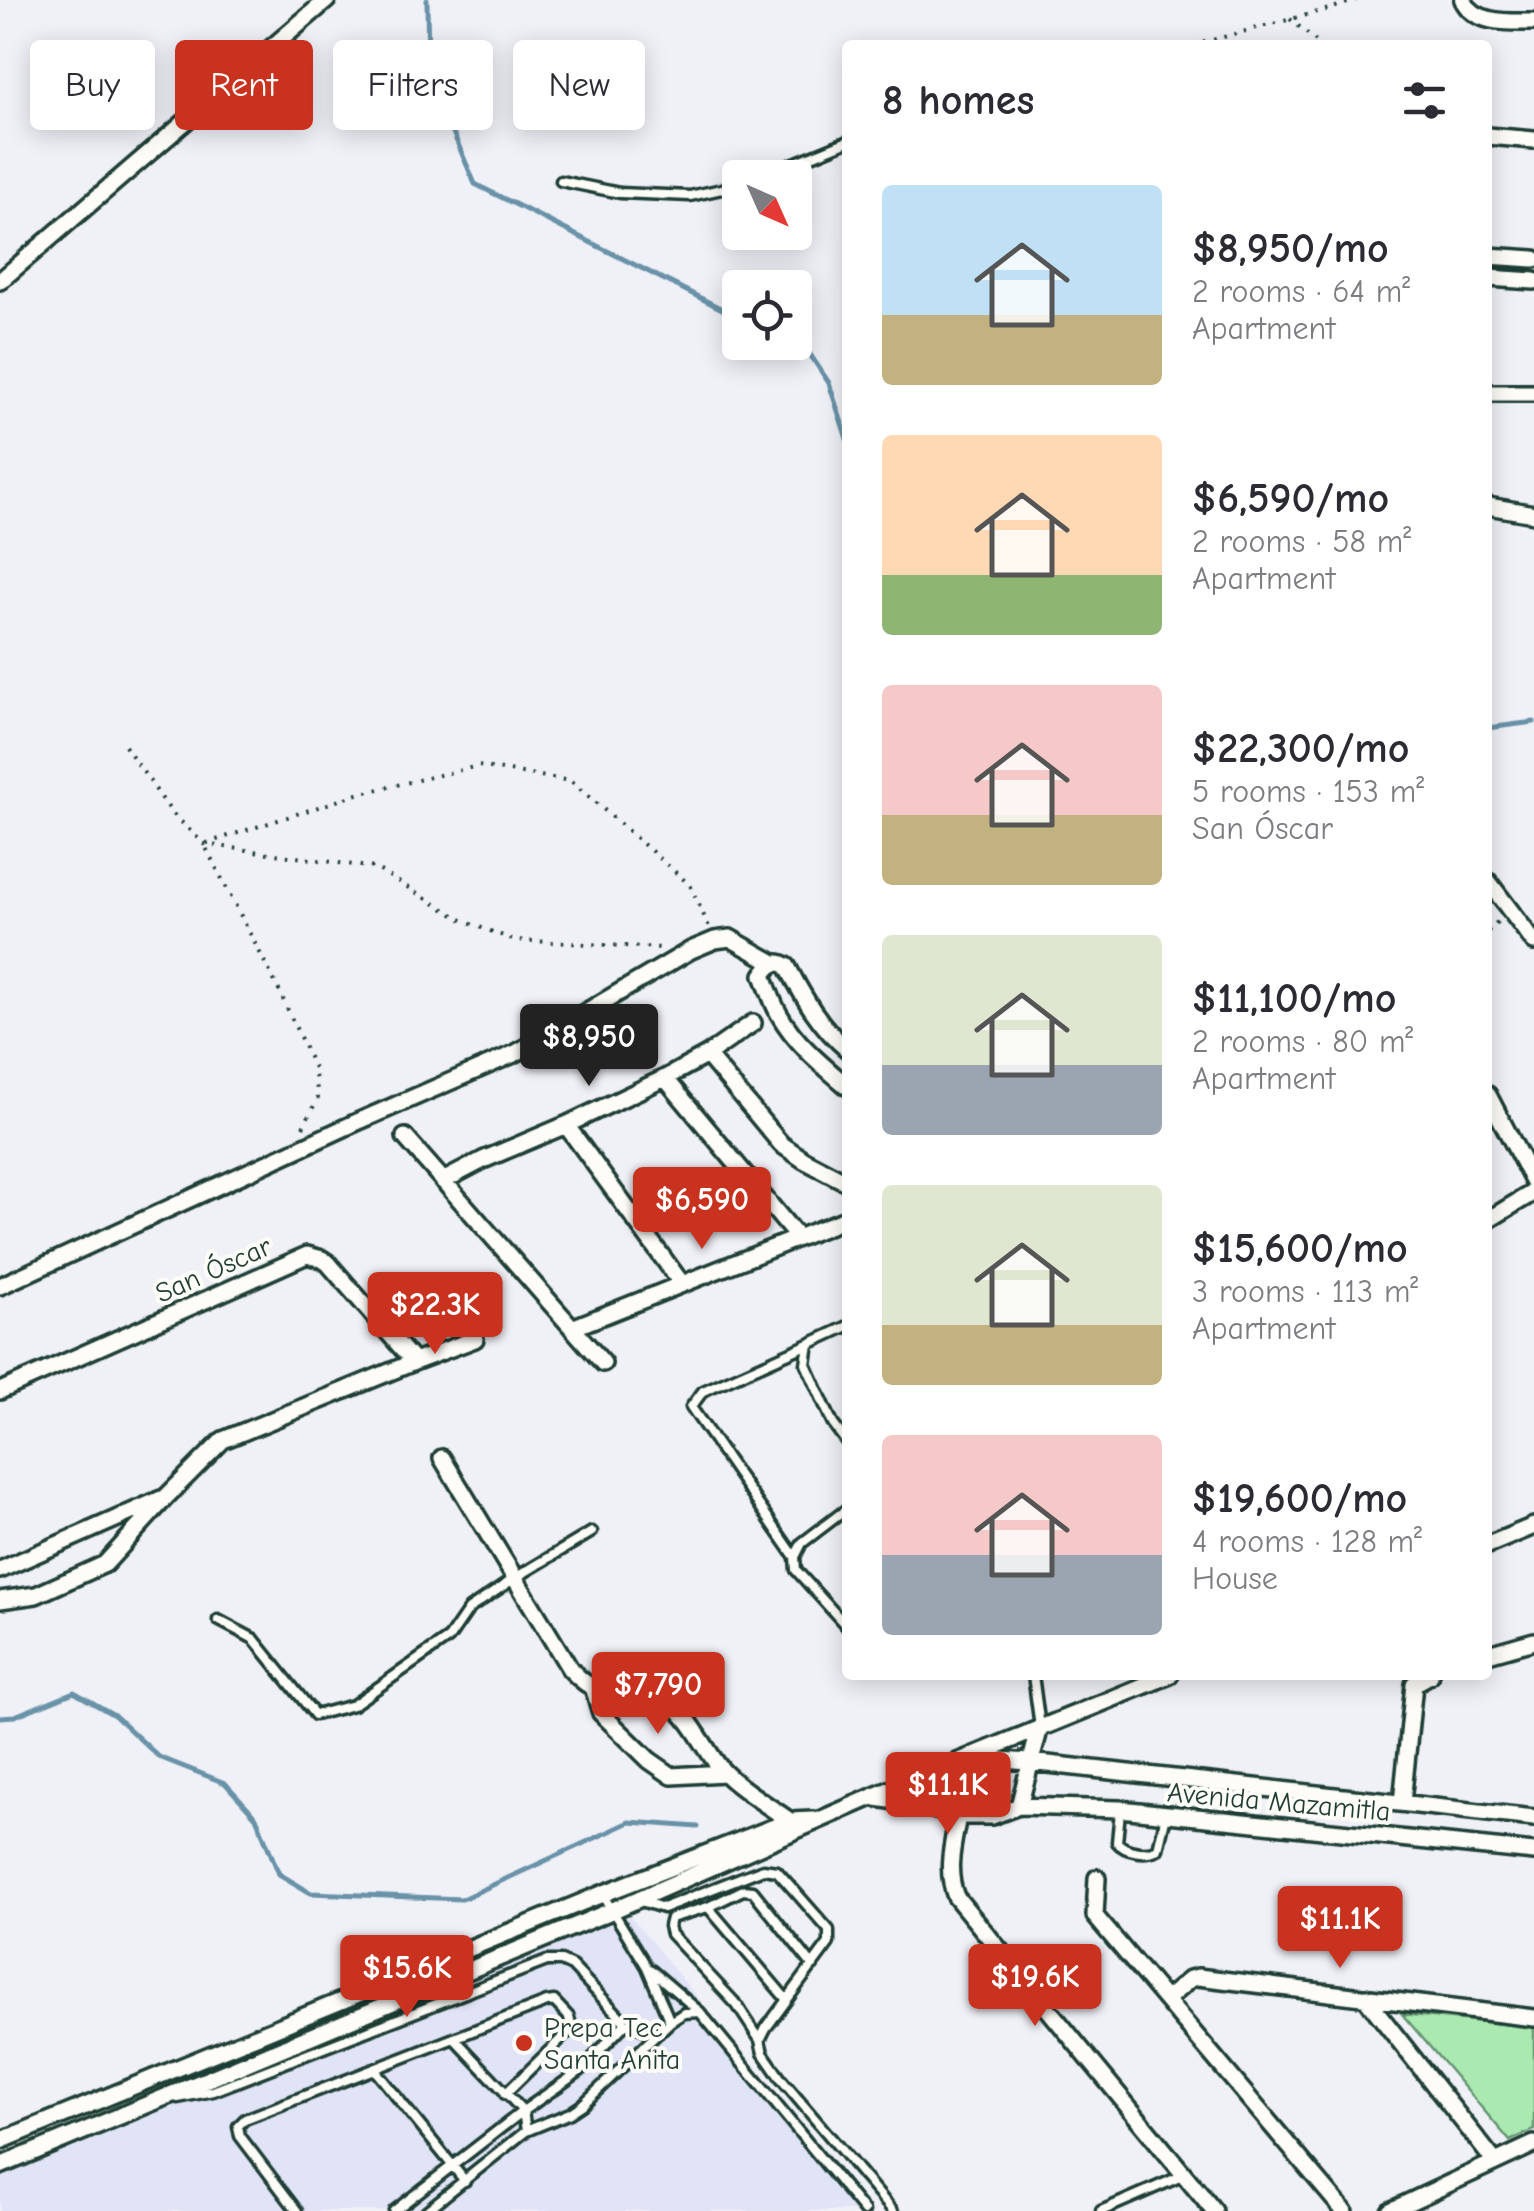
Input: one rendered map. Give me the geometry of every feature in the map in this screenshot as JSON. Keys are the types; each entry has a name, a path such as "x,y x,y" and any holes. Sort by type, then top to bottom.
{"street":[{"path":"0,281 327,0"},
{"path":"1462,0 1468,11 1480,18 1534,22"},
{"path":"1492,136 1534,140"},
{"path":"1492,256 1534,259"},
{"path":"1492,278 1534,281"},
{"path":"1492,393 1534,394"},
{"path":"1492,507 1534,514"},
{"path":"1492,886 1534,942"},
{"path":"0,1286 516,1053 691,950 715,940 730,938 774,963 787,966 812,1012 842,1045"},
{"path":"774,963 764,975 777,1011 802,1044 842,1081"},
{"path":"443,1180 665,1078 707,1056 753,1023"},
{"path":"707,1056 781,1144 842,1181"},
{"path":"665,1078 798,1238"},
{"path":"1492,1103 1534,1183"},
{"path":"566,1125 682,1284"},
{"path":"405,1138 603,1363"},
{"path":"1492,1218 1534,1192"},
{"path":"572,1328 842,1220"},
{"name":"San Óscar","path":"0,1391 307,1256 328,1263 414,1362"},
{"path":"0,1600 36,1595 105,1564 222,1440 476,1339"},
{"path":"442,1458 570,1669 582,1682 610,1694 634,1690 662,1698 682,1712 724,1772 793,1826"},
{"path":"0,1570 166,1497"},
{"path":"1492,1544 1534,1526"},
{"path":"1492,1653 1534,1641"},
{"path":"0,2141 602,1894 793,1826 822,1820 1158,1680"},
{"path":"1402,1803 1414,1684 1421,1680"},
{"path":"594,1690 601,1713 649,1760 672,1776 724,1772"},
{"path":"1020,1806 1040,1728"},
{"name":"Avenida Mazamitla","path":"968,1758 1534,1818"},
{"path":"872,1797 958,1816 949,1862 956,1897 1214,2211"},
{"name":"Avenida Mazamitla","path":"958,1816 992,1816 1020,1806 1120,1809 1534,1852"},
{"path":"1466,1844 1469,1810"},
{"path":"0,2166 144,2105 335,2034 638,1900 793,1826"},
{"path":"1097,1878 1095,1916 1344,2211"},
{"path":"1167,1999 1198,1976 1534,2018"},
{"path":"1365,1997 1495,2162"},
{"path":"325,2008 335,2034"},
{"path":"1390,2211 1534,2144"}],"lane":[{"path":"802,160 842,143"},
{"path":"562,181 620,193 690,196 722,188"},
{"path":"842,1329 703,1392 691,1407 795,1557 796,1570 842,1621"},
{"path":"809,1344 806,1364 842,1436"},
{"path":"795,1557 802,1544 842,1513"},
{"path":"218,1620 254,1639 315,1715 353,1706 449,1638 470,1609 592,1532"},
{"path":"1034,1680 1040,1728"},
{"path":"1120,1809 1117,1842 1148,1852 1160,1844 1166,1815"},
{"path":"638,1900 663,1908 762,1869 777,1870 829,1930 828,1943 760,2040"},
{"path":"812,1966 753,1891 742,1890 708,1907 671,1918 671,1934 736,2005 780,2079 893,2211"},
{"path":"602,1894 648,1967 670,2022"},
{"path":"708,1907 787,2000"},
{"path":"335,2034 547,1962 561,1961 572,1966 626,2023 656,2034"},
{"path":"648,1967 700,2012 864,2211"},
{"path":"297,2211 240,2136 238,2126 244,2119 554,2002 569,2017 568,2032 505,2094"},
{"path":"426,2211 526,2131 570,2114 582,2105 670,2022 684,2013 700,2012"},
{"path":"394,2211 580,2071 626,2023"},
{"path":"454,2038 523,2111 526,2131"},
{"path":"374,2069 465,2181"},
{"path":"1101,2211 1184,2175"}],"path":[{"path":"1212,40 1356,0"},
{"path":"1290,19 1315,40"},
{"path":"126,746 172,812 204,844 314,1068 318,1098 290,1154"},
{"path":"204,844 358,794 478,766 572,781 690,885 715,940"},
{"path":"204,844 375,868 466,922 514,940 691,950"}],"shaded area":[{"name":"Prepa Tec Santa Anita","path":"626,1911 874,2211 0,2211 0,2174"}],"green space":[{"path":"1402,2014 1534,2027 1534,2130 1510,2141"}],"waterway":[{"path":"427,0 428,74 475,184 722,309"},
{"path":"812,358 829,383 842,423"},
{"path":"1492,727 1534,722"},
{"path":"0,1717 15,1716 74,1692 114,1715 159,1757 225,1783 256,1817 279,1874 311,1893 462,1899 630,1822 698,1827"}],"place":[{"name":"Prepa Tec Santa Anita","path":"524,2043"}]}
